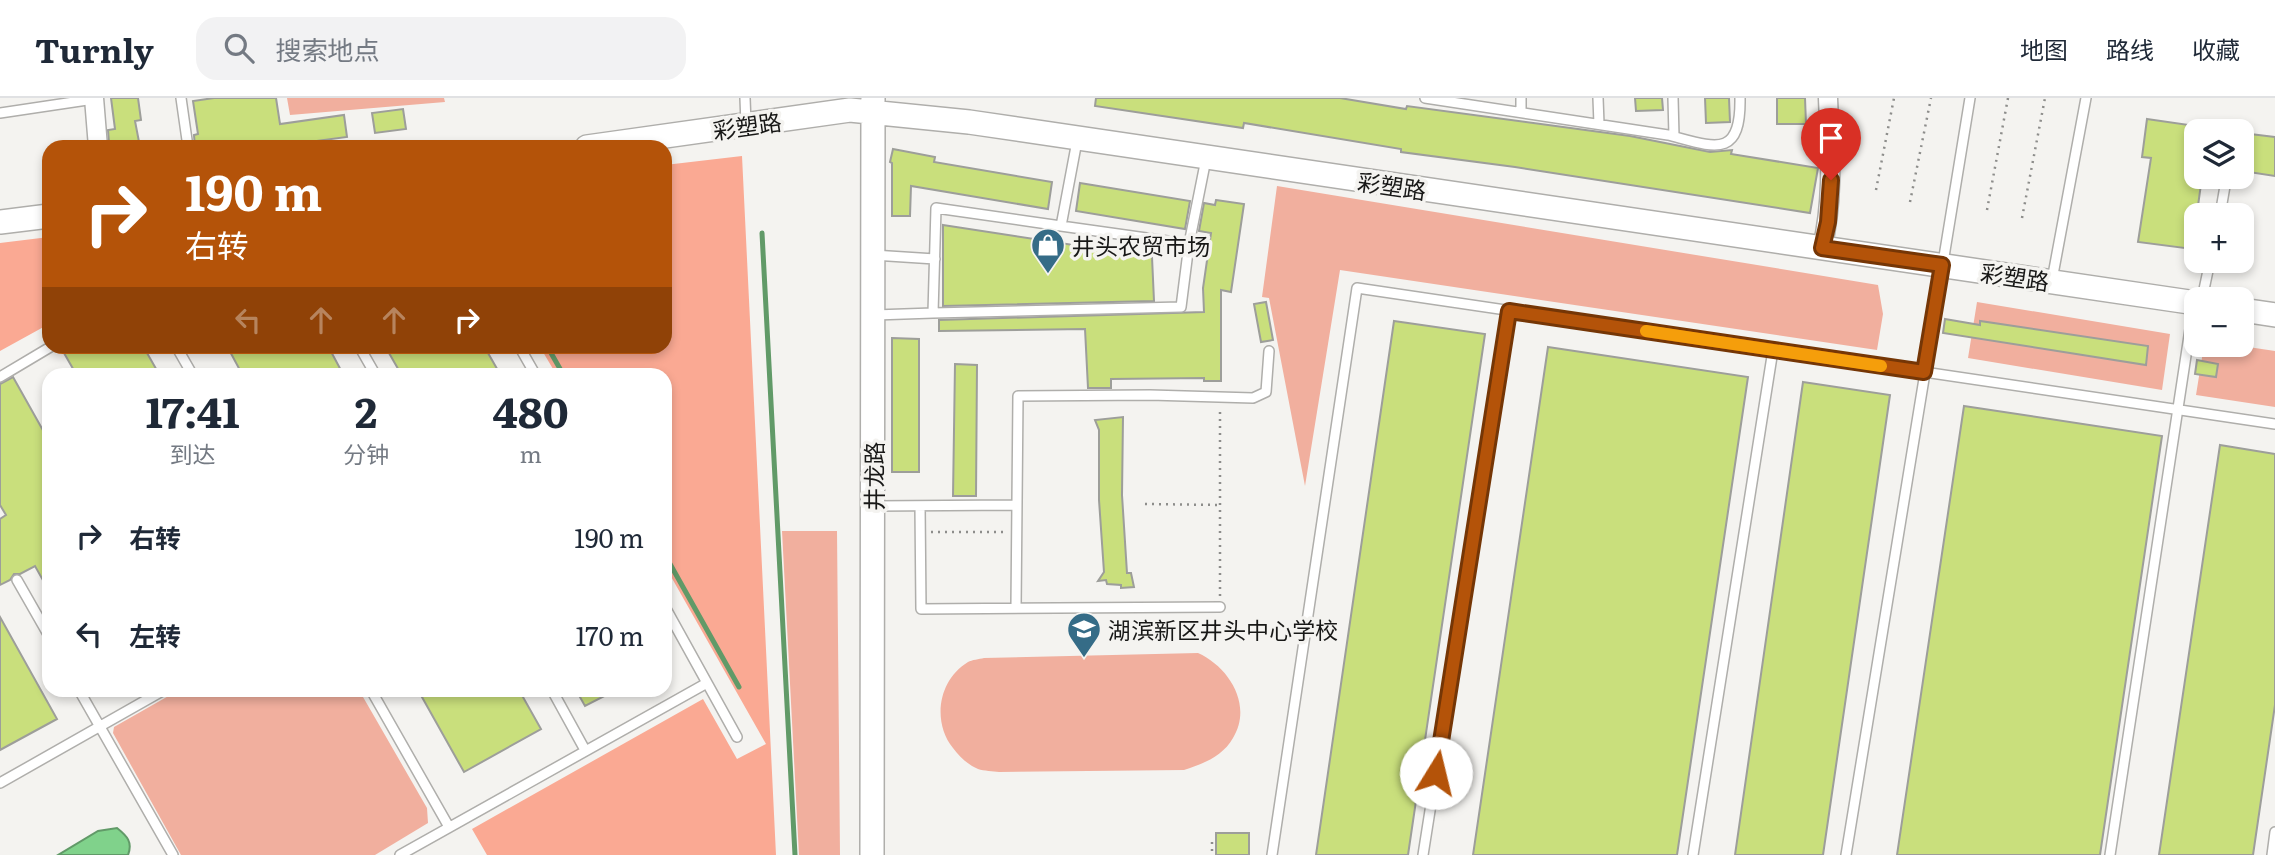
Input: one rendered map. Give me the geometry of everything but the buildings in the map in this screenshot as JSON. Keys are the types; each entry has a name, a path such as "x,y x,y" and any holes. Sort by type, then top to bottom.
{"street":[{"path":"94,98 97,140"},
{"path":"1822,248 1828,222 1831,180 1828,98"},
{"name":"彩塑路","path":"638,140 873,105 1077,139 2184,300"},
{"name":"井龙路","path":"872,855 873,105"},
{"path":"0,222 42,217"},
{"path":"2254,312 2275,315"}],"lane":[{"path":"0,113 94,98"},
{"path":"181,98 187,140"},
{"path":"745,98 746,125"},
{"path":"1425,98 1454,100 1723,145 1733,138 1738,129 1740,98"},
{"path":"1521,98 1521,113"},
{"path":"1598,98 1599,124"},
{"path":"1673,98 1674,136"},
{"path":"1846,855 1970,98"},
{"path":"2052,282 2086,98"},
{"path":"1061,226 1077,139"},
{"path":"873,315 1181,307 1189,244 1206,158"},
{"path":"933,313 936,208 1189,244"},
{"path":"873,255 934,259"},
{"path":"1272,855 1357,288 2275,424"},
{"path":"1423,855 1509,311"},
{"path":"1693,855 1773,350"},
{"path":"1016,608 1018,396 1253,398 1266,392 1269,351"},
{"path":"0,377 42,352"},
{"path":"2110,855 2188,357"},
{"path":"873,506 1017,505"},
{"path":"920,506 921,609 1220,607"},
{"path":"17,580 42,624"},
{"path":"672,620 737,737"},
{"path":"400,855 707,683"},
{"path":"83,697 173,855"},
{"path":"0,783 152,697"},
{"path":"375,697 449,827"},
{"path":"556,697 585,750"},
{"path":"2272,855 2275,832"}],"path":[{"path":"1876,190 1894,98"},
{"path":"1910,202 1931,98"},
{"path":"1987,210 2008,98"},
{"path":"2022,218 2045,98"},
{"path":"1220,397 1220,607"},
{"path":"1145,504 1220,505"},
{"path":"921,532 1017,532"},
{"path":"1212,842 1212,855"}],"shaded area":[{"path":"287,98 444,98 445,102 290,115"},
{"path":"742,156 776,855 487,855 472,829 703,699 737,759 766,744 672,578 672,368 552,368 544,354 672,354 672,164"},
{"path":"1277,186 1878,285 1883,314 1877,350 1340,270 1305,486 1269,298 1262,297"},
{"path":"42,238 42,328 0,351 0,243"},
{"path":"1977,302 2170,334 2162,390 1968,358"},
{"path":"2254,348 2275,351 2275,407 2196,395 2202,357 2254,357"},
{"path":"782,531 837,531 840,855 799,855"},
{"path":"1198,653 1219,668 1235,688 1239,700 1239,725 1224,750 1205,762 1184,770 983,770 971,765 958,754 946,738 942,726 941,702 945,690 958,670 971,661 984,658"},
{"path":"167,697 363,697 427,808 428,823 375,855 181,855 113,733 114,727"},
{"path":"117,828 128,840 128,855 58,855 98,831"}],"waterway":[{"path":"762,233 795,855"},
{"path":"552,354 560,368"},
{"path":"672,567 739,687"}],"slow traffic":[{"path":"1646,331 1881,366"}],"place":[{"name":"井头农贸市场","path":"1048,275"},
{"name":"湖滨新区井头中心学校","path":"1084,659"}],"route":[{"path":"1436,773 1509,311 1924,372 1942,265 1822,248 1828,222 1831,180"}]}
